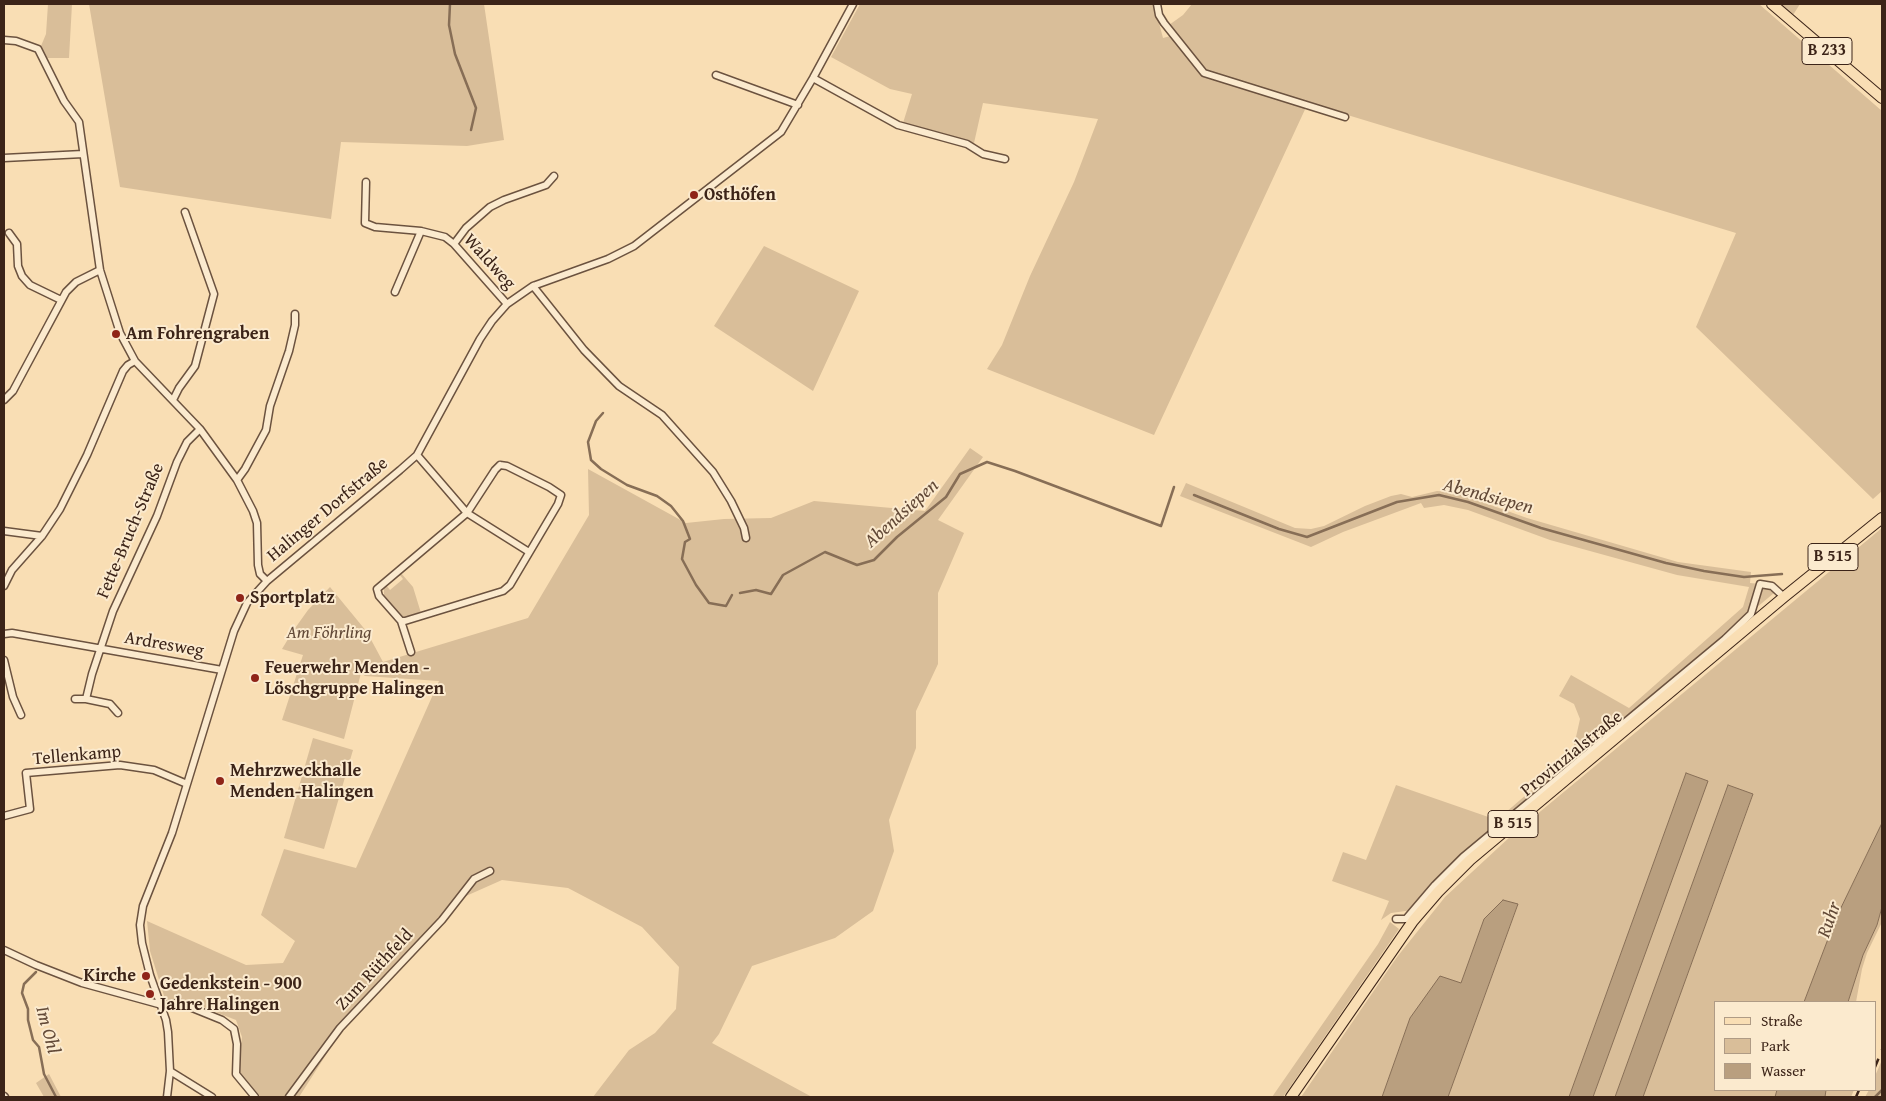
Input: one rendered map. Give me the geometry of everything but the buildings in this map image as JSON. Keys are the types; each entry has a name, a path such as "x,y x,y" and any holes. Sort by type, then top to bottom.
{"main road":[{"name":"B 233","path":"1772,4 1882,98"},
{"name":"Provinzialstraße","path":"1291,1097 1413,921 1470,860 1661,702 1784,597 1882,518"}],"street":[{"name":"Halinger Dorfstraße","path":"167,1097 170,1070 168,1032 162,1005 150,975 142,943 140,925 143,906 172,833 222,670 240,616 247,603 266,582 417,454 480,339 492,320 507,304 533,286 608,259 634,246 781,132 798,105 853,4"},
{"path":"1157,4 1159,15 1164,23 1204,74 1345,117"},
{"path":"4,40 16,40 38,49 64,101 78,122 100,270 120,333 135,361 200,429 237,480 254,511 257,523 258,566 260,574 266,582"},
{"path":"716,75 798,105"},
{"path":"813,78 898,125 967,144 983,154 1005,159"},
{"path":"4,158 83,154"},
{"path":"454,244 466,228 490,207 546,185 554,176"},
{"name":"Waldweg","path":"366,182 365,223 375,228 422,230 445,237 454,244 507,304"},
{"path":"173,400 195,366 214,294 185,212"},
{"path":"395,292 422,230"},
{"path":"9,233 17,244 18,266 22,276 30,285 61,300"},
{"path":"4,400 21,376 61,300 76,282 100,270"},
{"path":"533,286 590,356 619,386 662,415 713,472 731,501 744,528 746,538"},
{"path":"237,480 266,430 270,406 289,351 295,325 295,314"},
{"path":"4,586 12,570 42,536 60,509 87,455 123,371 135,361"},
{"name":"Fette-Bruch-Straße","path":"100,650 113,611 157,516 177,462 187,442 200,429"},
{"path":"417,454 467,513 529,552"},
{"path":"401,621 503,591 510,585 558,504 561,495 557,491 507,466 500,465 467,513 377,589 379,596 401,621 411,652"},
{"path":"4,531 42,536"},
{"name":"Provinzialstraße","path":"1396,919 1406,919 1435,885 1463,857 1671,685 1738,626 1751,614 1760,584 1772,586 1784,597"},
{"name":"Ardresweg","path":"4,634 12,633 222,670"},
{"name":"Ardresweg","path":"86,699 100,650"},
{"path":"4,660 12,697 21,715"},
{"path":"75,698 110,704 118,713"},
{"name":"Tellenkamp","path":"4,816 30,809 26,773 120,765 154,770 187,784"},
{"name":"Zum Rüthfeld","path":"289,1097 340,1028 442,920 474,879 490,871"},
{"path":"4,950 82,983 162,1005 180,1004 222,1020 234,1029 237,1044 236,1074 254,1097"},
{"path":"170,1070 212,1097"}],"green space":[{"path":"48,4 72,4 69,58 46,58 42,51 41,46 46,34"},
{"path":"89,4 484,4 504,140 467,146 341,142 331,219 120,187"},
{"path":"860,4 1154,4 1163,38 1178,34 1169,25 1183,15 1192,4 1759,4 1882,111 1882,491 1873,499 1696,327 1736,233 1308,103 1154,435 987,369 1002,345 1030,276 1074,182 1098,119 983,103 974,143 903,123 912,94 890,89 831,57"},
{"path":"1779,4 1800,4 1793,15"},
{"path":"764,246 859,291 813,391 714,326"},
{"name":"Am Föhrling","path":"970,448 983,457 938,520 964,533 938,593 938,664 916,711 916,748 889,820 894,851 873,911 835,938 752,966 719,1034 712,1043 812,1097 593,1097 629,1050 655,1033 676,1009 679,967 642,927 568,888 502,880 466,896 356,1008 299,1097 261,1097 238,1072 242,1037 236,1020 187,1001 165,999 150,951 147,921 246,965 283,963 295,941 261,915 284,849 356,868 439,681 365,676 361,673 344,739 282,720 303,655 282,649 308,610 330,587 367,632 383,662 528,618 589,515 588,469 686,523 724,519 771,518 814,501 925,511"},
{"path":"1186,483 1295,528 1311,529 1324,526 1391,496 1401,494 1412,497 1437,491 1454,492 1527,518 1678,562 1751,572 1750,583 1760,584 1751,614 1413,910 1391,913 1381,920 1389,901 1332,881 1343,852 1366,860 1396,785 1497,820 1572,755 1580,719 1574,704 1559,696 1571,675 1629,708 1743,607 1749,587 1677,575 1550,540 1468,510 1444,505 1424,508 1421,503 1343,532 1311,547 1180,496"},
{"path":"1882,528 1882,823 1836,918 1804,1001 1714,1001 1714,1091 1777,1091 1775,1097 1643,1097 1753,795 1728,785 1615,1097 1593,1097 1707,781 1686,773 1569,1097 1448,1097 1518,905 1484,919 1461,983 1410,1018 1382,1097 1301,1097 1397,957 1445,897 1512,835"},
{"path":"401,573 413,587 421,613 406,618 401,616 384,597 384,587 386,585 390,590 403,579 399,574"},
{"path":"1767,588 1774,593 1756,608 1758,595 1762,589"},
{"path":"313,738 353,750 324,849 284,838"},
{"path":"1882,907 1882,922 1867,953 1856,1001 1848,1001 1863,955 1877,925"},
{"path":"1390,922 1399,929 1283,1097 1272,1097 1378,944"},
{"path":"1882,1060 1882,1097 1865,1097 1868,1091 1876,1091 1876,1074"},
{"path":"49,1074 61,1097 44,1097 36,1083"},
{"path":"1826,1091 1854,1091 1851,1097 1825,1097"}],"water":[{"path":"1686,773 1708,781 1593,1097 1569,1097"},
{"path":"1728,785 1753,794 1643,1097 1615,1097"},
{"path":"1882,823 1882,907 1877,925 1863,955 1848,1001 1804,1001 1836,918"},
{"path":"1503,900 1518,904 1448,1097 1382,1097 1410,1018 1440,976 1461,983 1484,919"},
{"path":"1777,1091 1826,1091 1825,1097 1775,1097"}],"waterway":[{"name":"Abendsiepen","path":"450,4 449,25 455,54 476,108 471,130"},
{"name":"Abendsiepen","path":"603,413 596,421 588,442 591,460 601,469 627,485 657,496 671,506 683,521 690,539 685,542 682,559 696,585 709,603 726,606 732,595"},
{"name":"Abendsiepen","path":"740,593 756,590 771,594 783,575 825,552 857,565 874,560 897,537 946,497 960,474 987,462 1161,526 1174,487"},
{"name":"Abendsiepen","path":"1194,495 1279,529 1307,537 1397,502 1439,495 1468,502 1541,528 1666,563 1744,577 1782,574"},
{"name":"Im Ohl","path":"36,972 24,984 22,993 28,1009 28,1020 33,1040 39,1047 44,1074 56,1097"},
{"path":"1875,1097 1882,1090"}],"railway":[{"path":"1876,1065 1882,1050"},
{"path":"1856,1097 1859,1091"}],"place":[{"name":"Osthöfen","path":"694,195"},
{"name":"Am Fohrengraben","path":"116,334"},
{"name":"Sportplatz","path":"240,598"},
{"name":"Feuerwehr Menden - Löschgruppe Halingen","path":"255,678"},
{"name":"Mehrzweckhalle Menden-Halingen","path":"220,781"},
{"name":"Kirche","path":"146,976"},
{"name":"Gedenkstein - 900 Jahre Halingen","path":"150,994"}],"water label":[{"name":"Ruhr","path":"1830,920"}]}
